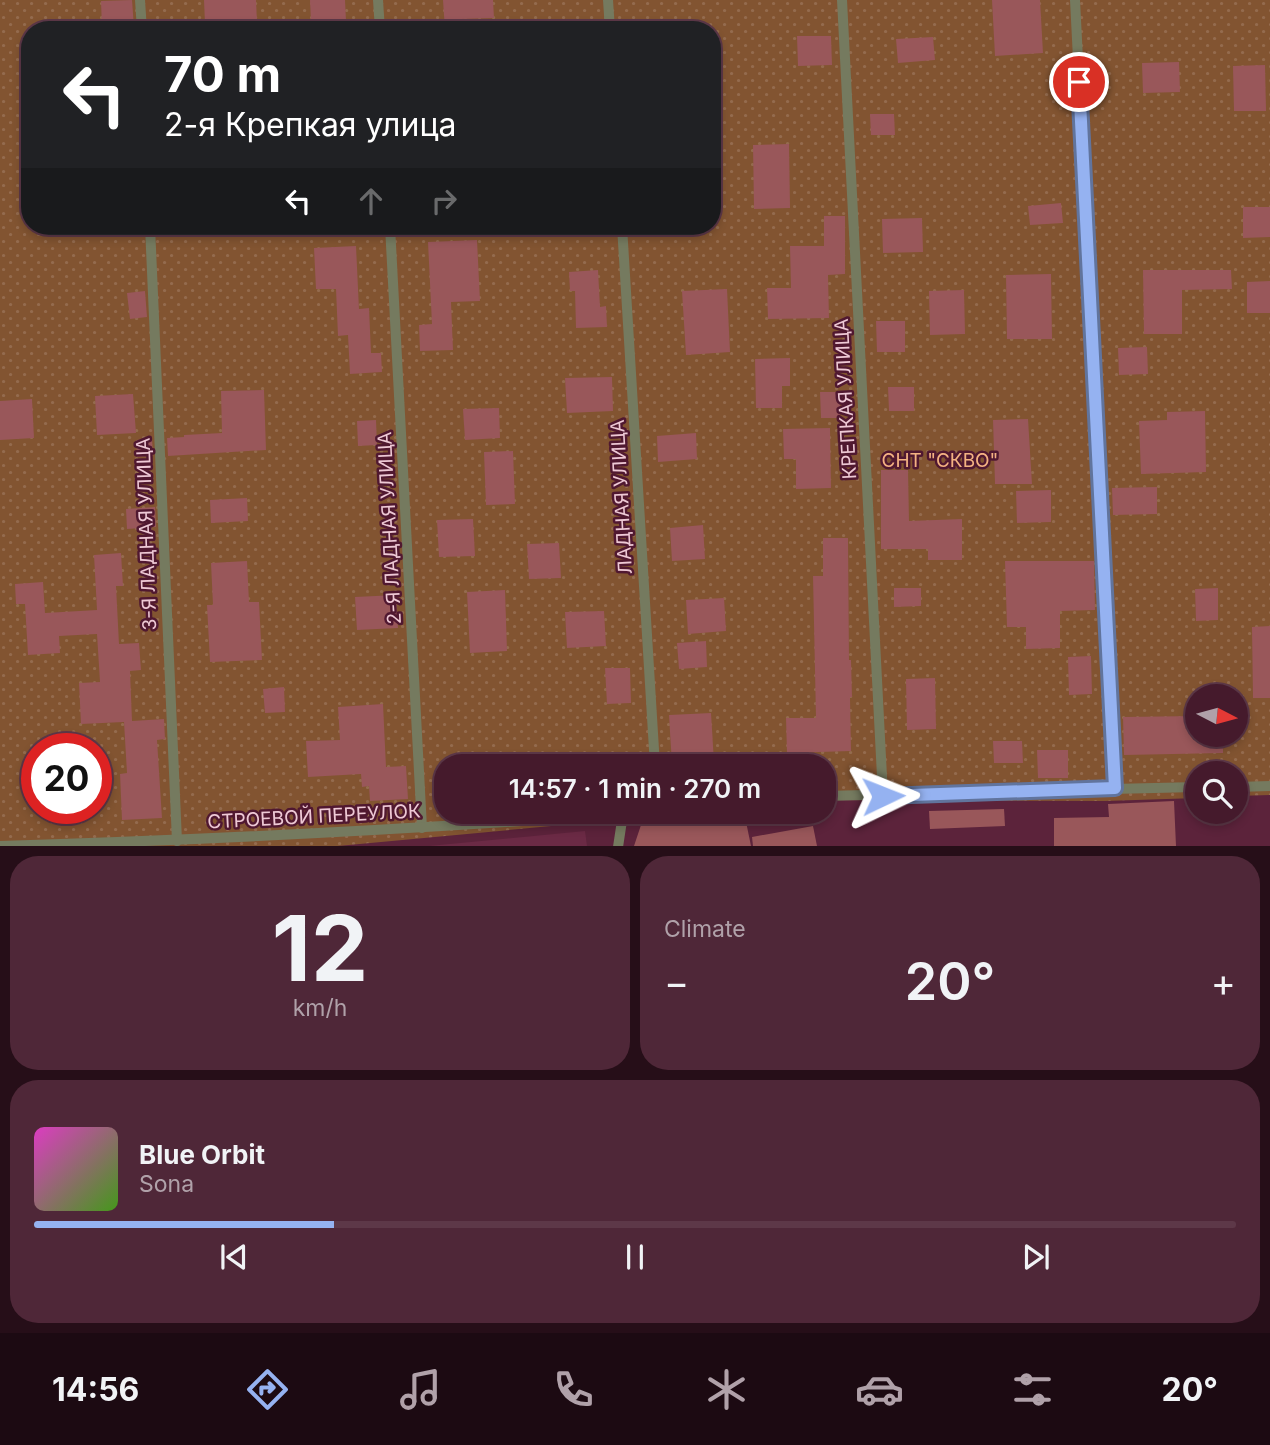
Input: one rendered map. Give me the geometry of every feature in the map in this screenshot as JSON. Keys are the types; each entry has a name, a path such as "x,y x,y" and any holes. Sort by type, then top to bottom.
{"lane":[{"path":"140,0 141,21"},
{"path":"379,0 380,21"},
{"path":"608,0 609,21"},
{"name":"КРЕПКАЯ УЛИЦА","path":"842,0 883,796"},
{"path":"1075,0 1115,788"},
{"name":"3-Я ЛАДНАЯ УЛИЦА","path":"150,235 177,841"},
{"name":"2-Я ЛАДНАЯ УЛИЦА","path":"390,235 422,828"},
{"name":"ЛАДНАЯ УЛИЦА","path":"623,235 654,754"},
{"path":"1248,787 1270,786"},
{"path":"836,796 1185,787"},
{"name":"СТРОЕВОЙ ПЕРЕУЛОК","path":"0,846 177,841 476,824"},
{"path":"618,846 623,824"}],"shaded area":[{"path":"585,831 587,846 429,846"}],"green space":[{"name":"СНТ \"СКВО\"","path":"0,0 1270,0 1270,795 1248,796 1248,761 1185,761 1185,798 1105,801 836,800 836,754 434,754 434,824 573,824 338,846 0,846"}],"building":[{"path":"132,0 134,21 102,21 101,1"},
{"path":"204,0 256,0 257,21 205,21"},
{"path":"310,0 345,0 346,21 311,21"},
{"path":"443,0 493,0 494,18 444,21"},
{"path":"992,0 1040,0 1043,53 995,56"},
{"path":"797,36 831,36 832,65 798,66"},
{"path":"933,37 935,60 898,63 896,39"},
{"path":"1179,62 1180,92 1143,93 1142,63"},
{"path":"1265,65 1266,111 1234,111 1233,66"},
{"path":"870,114 894,114 895,135 871,135"},
{"path":"789,144 790,208 754,209 753,145"},
{"path":"1061,203 1063,223 1030,225 1028,206"},
{"path":"1243,207 1270,207 1270,237 1243,238"},
{"path":"824,216 845,216 845,274 828,275 829,318 768,319 767,288 791,288 790,246 824,246"},
{"path":"922,218 923,252 883,253 882,219"},
{"path":"477,240 480,301 451,302 453,350 420,351 419,325 432,324 428,242"},
{"path":"356,246 359,309 369,308 371,353 381,353 382,372 350,374 348,335 338,336 336,289 316,289 314,248"},
{"path":"598,270 600,307 606,306 607,327 576,328 575,291 570,291 569,272"},
{"path":"1143,270 1231,270 1232,289 1182,290 1182,334 1144,334"},
{"path":"1051,274 1052,339 1007,339 1006,275"},
{"path":"1270,281 1270,313 1247,313 1247,282"},
{"path":"727,289 730,352 686,355 682,291"},
{"path":"964,290 965,334 930,335 929,291"},
{"path":"145,291 147,317 130,319 127,293"},
{"path":"876,321 905,321 905,352 877,352"},
{"path":"1147,347 1148,374 1119,375 1118,348"},
{"path":"790,358 790,386 782,386 782,408 756,408 755,359"},
{"path":"612,377 613,411 567,413 565,378"},
{"path":"888,387 914,387 914,411 889,411"},
{"path":"264,390 266,450 168,456 167,438 222,433 221,391"},
{"path":"820,392 840,392 840,418 821,418"},
{"path":"133,394 136,433 97,435 95,396"},
{"path":"32,399 34,438 0,440 0,401"},
{"path":"499,408 500,438 465,440 463,409"},
{"path":"1205,411 1206,472 1141,474 1139,421 1167,420 1167,412"},
{"path":"1028,419 1032,484 995,484 993,420"},
{"path":"376,420 377,445 358,446 357,421"},
{"path":"830,428 831,488 796,489 796,459 784,459 783,429"},
{"path":"696,433 697,459 658,462 657,436"},
{"path":"152,439 153,456 137,457 136,440"},
{"path":"513,451 515,504 486,505 484,452"},
{"path":"881,470 908,470 909,521 962,519 962,560 928,560 928,549 881,549"},
{"path":"1157,487 1157,514 1113,515 1112,488"},
{"path":"1051,490 1051,522 1017,523 1016,491"},
{"path":"247,498 248,521 211,523 210,500"},
{"path":"155,507 156,527 127,529 126,509"},
{"path":"473,519 475,556 439,557 437,520"},
{"path":"703,525 705,559 672,561 670,528"},
{"path":"823,538 848,538 851,751 787,753 786,718 816,718 813,576 823,576"},
{"path":"559,543 561,578 529,579 527,544"},
{"path":"121,553 123,586 116,586 119,644 139,643 141,670 130,671 132,721 164,719 165,739 157,740 162,818 122,820 120,774 127,773 124,722 81,724 79,683 100,682 97,634 59,636 60,653 28,655 25,604 16,604 15,584 43,582 45,613 97,610 94,555"},
{"path":"247,561 249,602 259,602 262,660 210,662 207,605 213,605 211,563"},
{"path":"1005,561 1094,561 1095,610 1060,611 1060,648 1026,649 1026,627 1007,627"},
{"path":"894,588 921,588 921,606 894,607"},
{"path":"1218,588 1218,620 1196,621 1195,589"},
{"path":"505,590 507,651 470,653 467,592"},
{"path":"396,595 398,628 357,630 355,597"},
{"path":"724,598 726,631 688,634 686,600"},
{"path":"604,611 606,646 567,648 565,612"},
{"path":"1270,626 1270,698 1253,698 1252,627"},
{"path":"706,641 707,667 679,669 677,643"},
{"path":"1091,656 1092,694 1069,695 1068,657"},
{"path":"605,668 630,668 631,703 607,704"},
{"path":"935,678 936,729 907,730 906,679"},
{"path":"284,687 285,712 265,713 263,689"},
{"path":"383,704 386,767 406,766 408,799 370,801 369,786 362,787 361,774 308,777 306,741 340,740 338,707"},
{"path":"711,713 714,754 671,754 669,715"},
{"path":"1185,716 1185,747 1223,747 1223,753 1124,755 1123,717"},
{"path":"993,741 1022,741 1023,763 994,763"},
{"path":"1037,750 1068,750 1068,778 1038,778"},
{"path":"1174,801 1176,846 1054,846 1054,818 1109,817 1108,804"},
{"path":"1004,809 1005,826 930,829 929,811"},
{"path":"641,824 746,824 751,846 634,846"},
{"path":"813,826 817,846 753,846 752,837"}],"route":[{"path":"883,796 1115,788 1079,82"}]}
